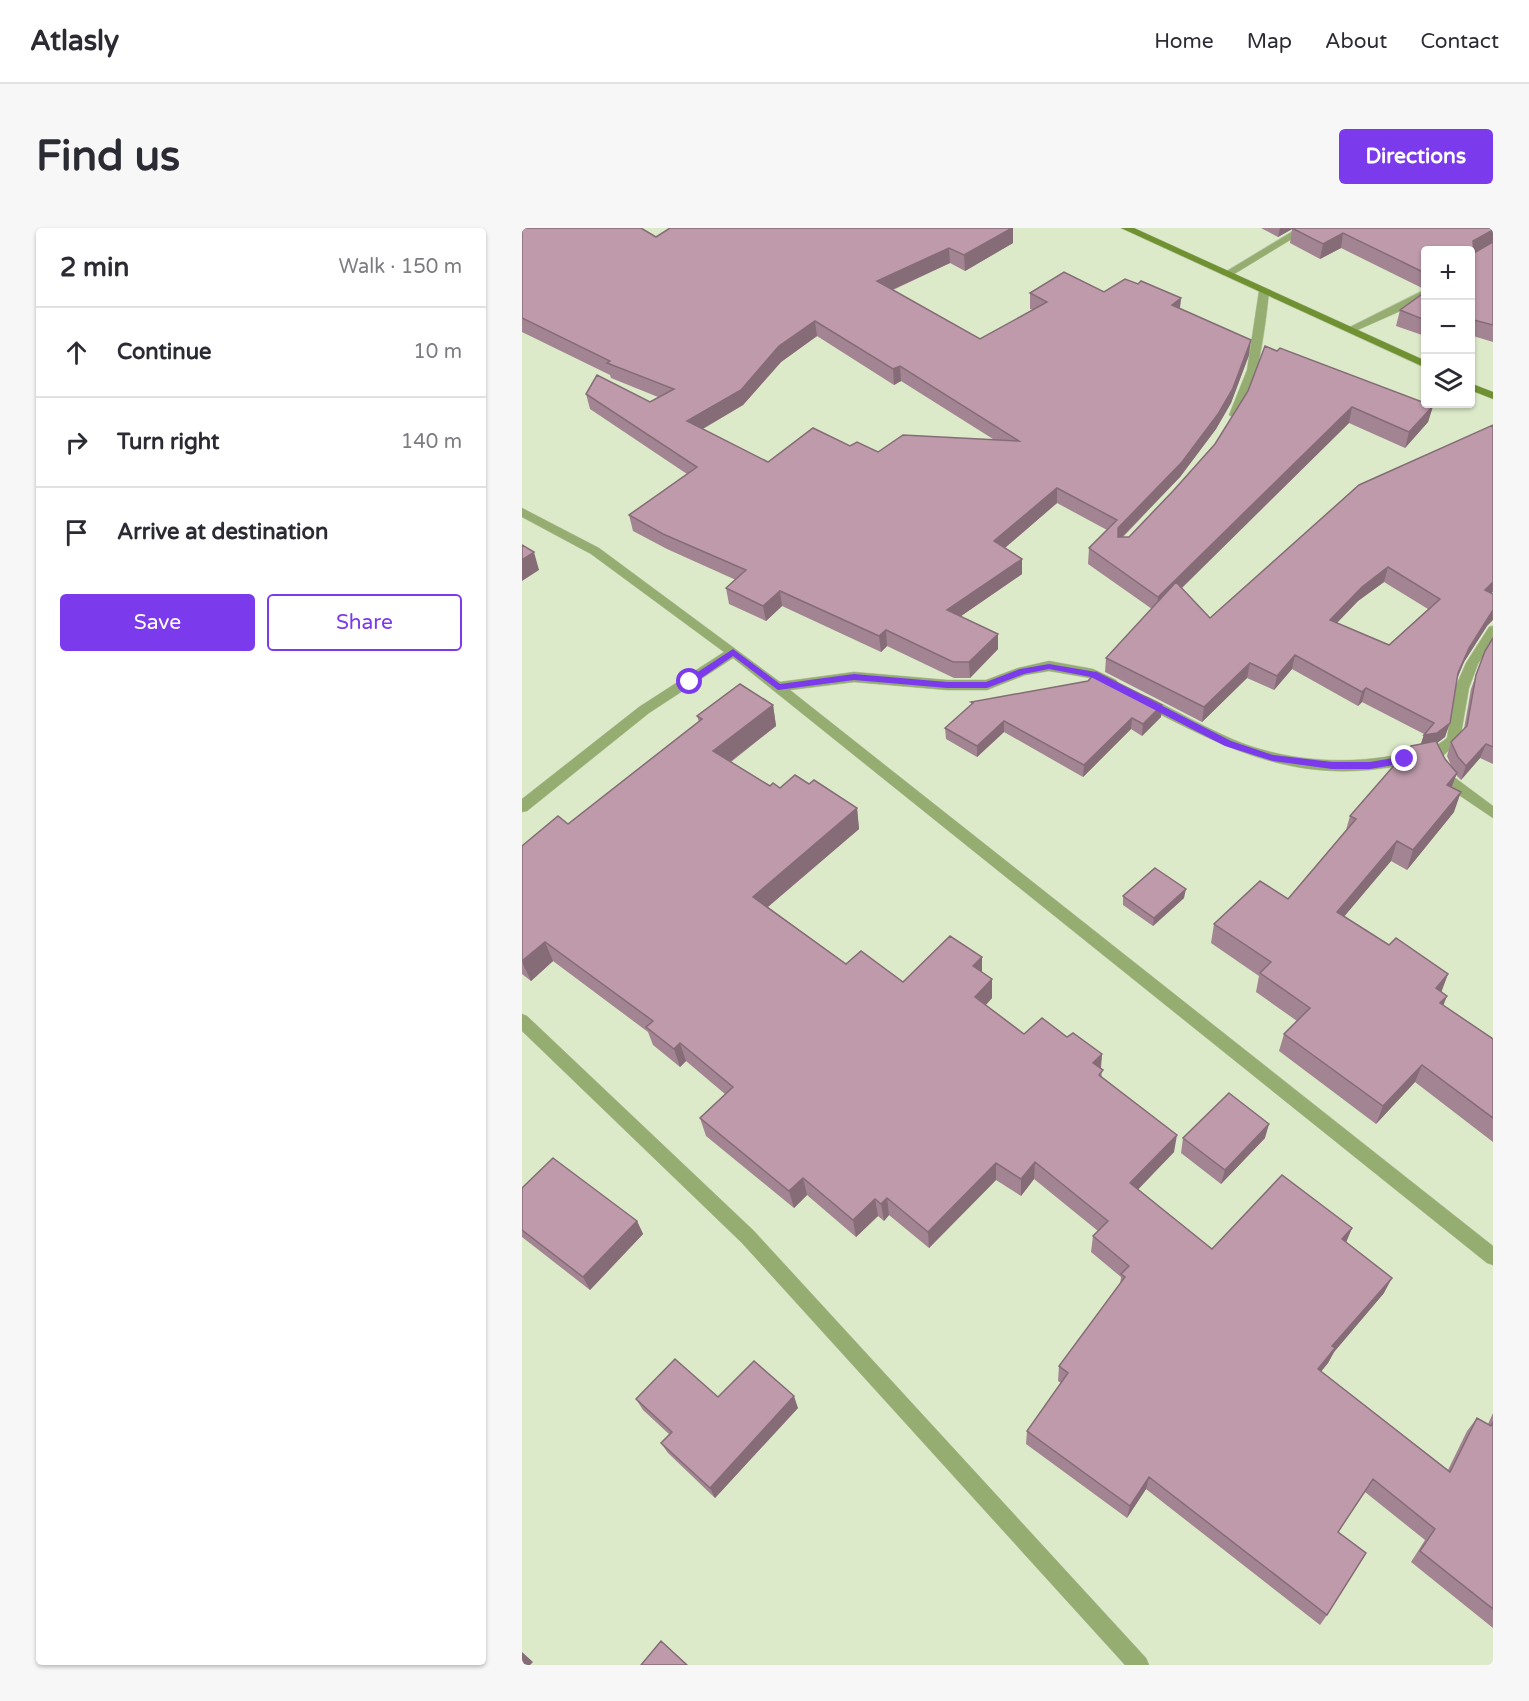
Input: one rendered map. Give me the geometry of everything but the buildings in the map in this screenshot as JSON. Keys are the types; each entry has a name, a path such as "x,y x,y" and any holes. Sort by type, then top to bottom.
{"main road":[{"path":"1126,228 1421,363"},
{"path":"1475,388 1493,396"}],"street":[{"path":"1227,274 1305,228"},
{"path":"1229,426 1243,400 1259,345 1264,291"},
{"path":"1349,330 1401,307 1421,294"},
{"path":"522,512 595,551 733,652 1493,1257"},
{"path":"778,687 854,677 947,685 987,685 1023,671 1049,666 1093,674 1228,743 1273,758 1332,766 1370,765 1437,753 1453,740 1462,688 1472,663 1493,630"},
{"path":"522,807 644,710 733,652"},
{"path":"1437,753 1438,764 1449,782 1493,813"},
{"path":"522,1021 748,1237 1139,1665"}],"route":[{"path":"690,682 733,652 778,687 854,677 947,685 987,685 1023,671 1049,666 1093,674 1228,743 1273,758 1332,766 1370,765 1405,759"}]}
